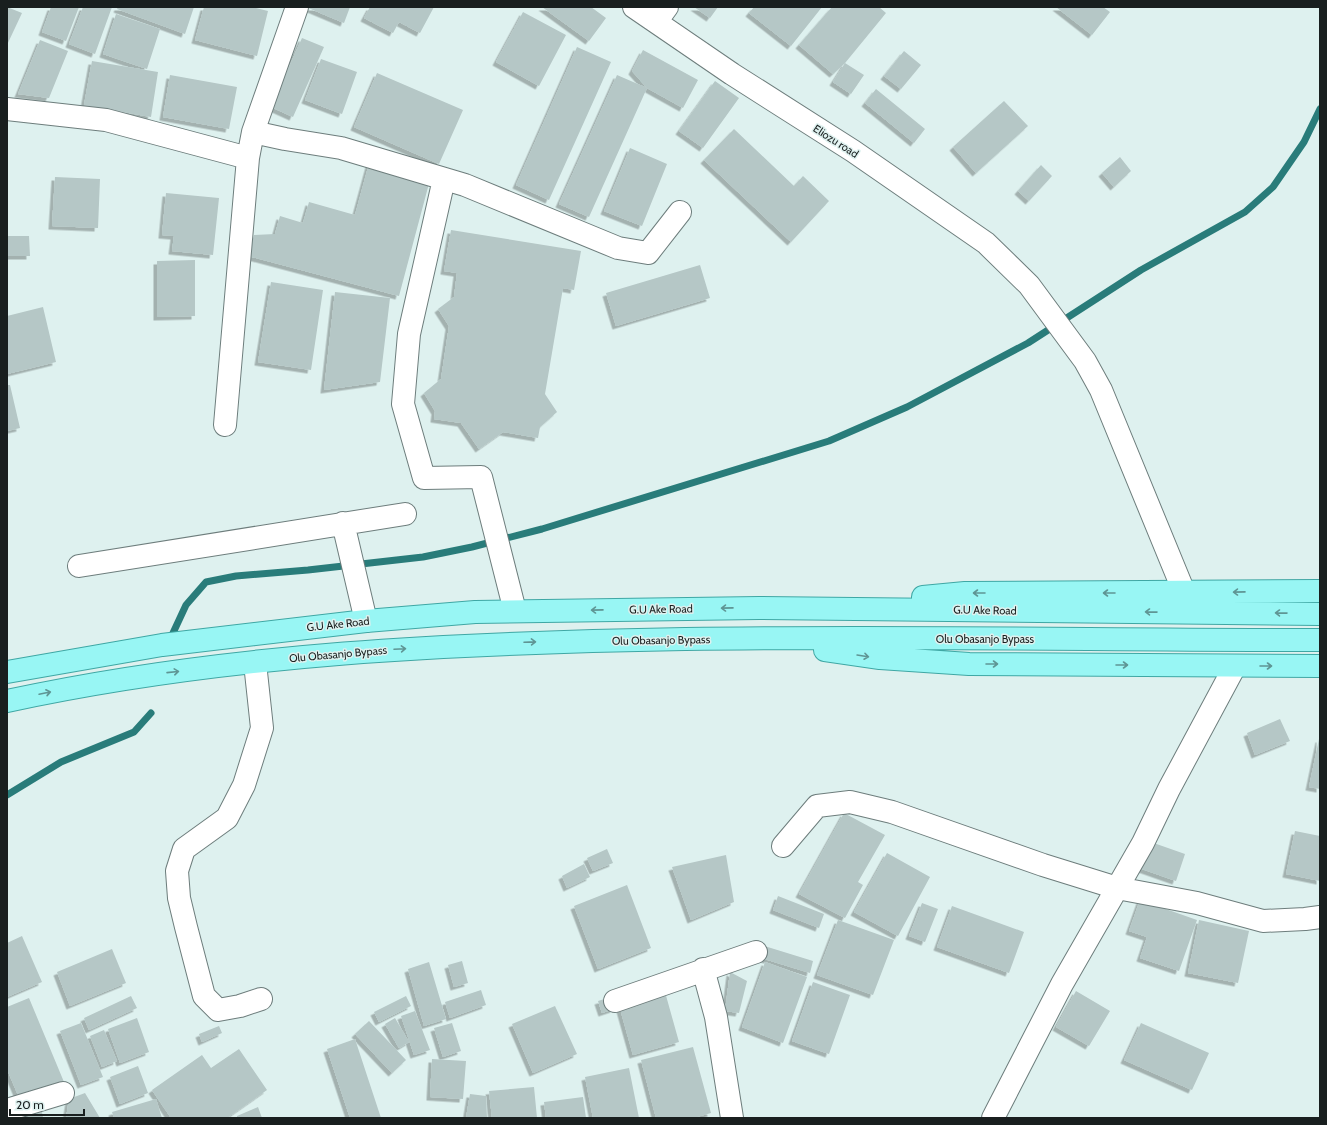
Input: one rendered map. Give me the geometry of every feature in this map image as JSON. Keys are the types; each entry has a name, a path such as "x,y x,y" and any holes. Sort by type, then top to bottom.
{"main road":[{"path":"759,608 965,593 1320,591"},
{"name":"G.U Ake Road","path":"7,672 162,645 366,621 475,612 759,608 1320,614"},
{"path":"755,638 880,658 969,664 1320,666"},
{"name":"Olu Obasanjo Bypass","path":"7,701 158,673 385,650 476,644 558,641 755,638 1320,640"}],"street":[{"path":"225,425 248,158 253,132 297,7"},
{"name":"Eliozu road","path":"634,7 661,14 732,74 853,151 934,206 986,243 1029,285 1085,361 1101,390 1184,592"},
{"path":"7,109 106,120 248,158"},
{"path":"253,132 341,148 464,185 618,248 648,253 680,212"},
{"path":"444,179 409,334 403,404 424,478 480,476 515,611"},
{"path":"79,566 345,531 405,514"},
{"path":"345,531 366,621"},
{"path":"255,663 262,728 244,785 227,818 184,849 176,871 186,927 204,996 218,1010 261,1000"},
{"path":"993,1118 1062,984 1143,843 1169,789 1235,666"},
{"path":"783,846 817,806 850,802 892,812 1043,865 1117,888 1197,903 1263,921 1320,917"},
{"path":"616,1000 756,952"},
{"path":"704,969 716,1017 732,1118"},
{"path":"7,1110 63,1093"}],"building":[{"path":"7,7 22,13 7,45"},
{"path":"51,7 79,7 66,41 42,32"},
{"path":"83,7 112,7 95,54 69,44"},
{"path":"118,7 194,7 185,34 117,9"},
{"path":"204,7 252,7 268,11 257,56 195,40"},
{"path":"306,7 350,7 344,23"},
{"path":"370,7 434,7 420,33 399,22 393,33 364,18"},
{"path":"542,7 591,7 606,18 589,41"},
{"path":"694,7 718,7 710,18"},
{"path":"754,7 822,7 791,46 749,13"},
{"path":"832,7 879,7 886,13 845,63 833,74 799,45"},
{"path":"1056,7 1103,7 1110,12 1092,35"},
{"path":"523,12 566,35 539,86 496,62"},
{"path":"116,14 160,29 147,69 103,54"},
{"path":"302,38 324,47 293,117 271,107"},
{"path":"40,40 68,51 49,98 18,94"},
{"path":"577,47 611,62 549,200 516,185"},
{"path":"643,50 698,80 683,108 647,88 632,71"},
{"path":"904,51 921,65 901,89 884,76"},
{"path":"321,59 357,72 342,114 305,100"},
{"path":"92,61 158,72 151,117 84,105"},
{"path":"845,63 864,75 851,94 833,82"},
{"path":"377,73 463,110 439,164 354,127"},
{"path":"170,75 237,87 229,129 163,117"},
{"path":"617,75 647,88 589,217 559,204"},
{"path":"715,81 739,98 703,148 679,131"},
{"path":"876,89 925,129 914,143 865,103"},
{"path":"1004,101 1028,126 976,173 953,147"},
{"path":"734,129 794,186 803,176 829,201 791,242 704,160"},
{"path":"630,148 667,164 642,226 604,211"},
{"path":"1120,157 1131,171 1114,187 1102,173"},
{"path":"370,160 431,176 399,296 248,256 254,235 275,234 280,216 303,223 309,202 355,215"},
{"path":"1041,165 1052,176 1029,201 1018,191"},
{"path":"55,177 100,179 98,228 52,226"},
{"path":"166,193 219,198 213,255 172,251 174,236 162,235"},
{"path":"451,230 581,251 574,290 563,288 545,394 557,412 540,427 538,438 503,432 479,449 461,423 434,419 435,411 424,393 441,379 449,326 438,309 454,297 457,273 444,271"},
{"path":"7,236 29,236 30,256 7,256"},
{"path":"195,260 195,316 157,317 157,261"},
{"path":"700,265 710,298 616,326 606,293"},
{"path":"271,282 323,290 311,370 258,362"},
{"path":"335,292 390,298 380,382 324,390"},
{"path":"43,307 56,362 7,374 7,316"},
{"path":"7,385 10,385 20,428 7,431"},
{"path":"1280,719 1290,741 1255,755 1247,733"},
{"path":"1320,739 1320,789 1309,787"},
{"path":"844,813 885,835 858,882 863,885 845,918 799,894"},
{"path":"1295,831 1320,836 1320,881 1286,874"},
{"path":"1148,841 1185,854 1176,881 1139,868"},
{"path":"607,849 613,863 593,871 587,858"},
{"path":"887,853 930,877 898,936 854,912"},
{"path":"726,855 734,902 691,920 672,867"},
{"path":"584,864 590,877 567,888 562,876"},
{"path":"627,885 651,948 598,969 574,906"},
{"path":"778,896 824,914 819,928 773,910"},
{"path":"1140,900 1197,920 1179,971 1140,958 1147,937 1129,931"},
{"path":"922,903 938,909 925,942 909,936"},
{"path":"952,906 1024,932 1009,973 937,947"},
{"path":"838,920 894,940 873,995 817,975"},
{"path":"1199,920 1249,931 1238,983 1188,973"},
{"path":"22,936 42,982 7,997 7,943"},
{"path":"761,945 813,961 810,973 758,957"},
{"path":"112,949 126,983 70,1006 57,972"},
{"path":"462,961 468,983 454,987 448,965"},
{"path":"429,962 446,1019 424,1026 408,969"},
{"path":"765,962 807,977 783,1043 742,1027"},
{"path":"730,972 747,981 739,1013 725,1011"},
{"path":"813,982 850,995 829,1054 792,1041"},
{"path":"481,990 486,1005 450,1018 445,1002"},
{"path":"1076,991 1110,1011 1089,1046 1056,1027"},
{"path":"665,992 679,1042 633,1055 619,1005"},
{"path":"131,996 137,1008 89,1030 84,1018"},
{"path":"406,996 411,1006 379,1022 374,1012"},
{"path":"611,997 614,1009 602,1013 598,1001"},
{"path":"29,998 64,1082 20,1100 7,1069 7,1007"},
{"path":"555,1006 577,1054 533,1073 512,1024"},
{"path":"415,1011 430,1050 414,1055 401,1016"},
{"path":"137,1018 149,1052 120,1063 108,1029"},
{"path":"395,1018 409,1042 399,1048 385,1024"},
{"path":"369,1021 406,1060 392,1073 355,1034"},
{"path":"81,1023 103,1077 81,1085 60,1031"},
{"path":"452,1023 461,1051 443,1057 434,1028"},
{"path":"1141,1023 1209,1053 1192,1090 1124,1060"},
{"path":"219,1026 222,1033 202,1042 199,1034"},
{"path":"104,1030 117,1061 102,1067 90,1036"},
{"path":"355,1039 381,1118 350,1118 327,1049"},
{"path":"693,1047 711,1113 693,1118 656,1118 641,1060"},
{"path":"239,1049 267,1090 227,1118 171,1118 152,1090 202,1055 211,1068"},
{"path":"432,1059 466,1061 463,1099 430,1097"},
{"path":"138,1066 148,1093 120,1104 110,1077"},
{"path":"629,1068 639,1118 593,1118 585,1077"},
{"path":"534,1087 537,1118 492,1118 489,1091"},
{"path":"85,1093 100,1118 66,1118 69,1099"},
{"path":"470,1094 486,1096 487,1118 466,1118"},
{"path":"583,1097 586,1118 546,1118 544,1102"},
{"path":"156,1099 162,1118 114,1118 112,1112"},
{"path":"258,1107 262,1118 237,1118 237,1116"},
{"path":"42,1112 43,1118 20,1118 20,1117"}],"waterway":[{"path":"173,633 186,605 206,582 236,576 308,570 423,557 472,547 542,529 829,441 907,407 1028,343 1141,270 1245,212 1273,187 1304,142 1320,109"},
{"path":"7,795 61,762 134,732 151,713"}]}
